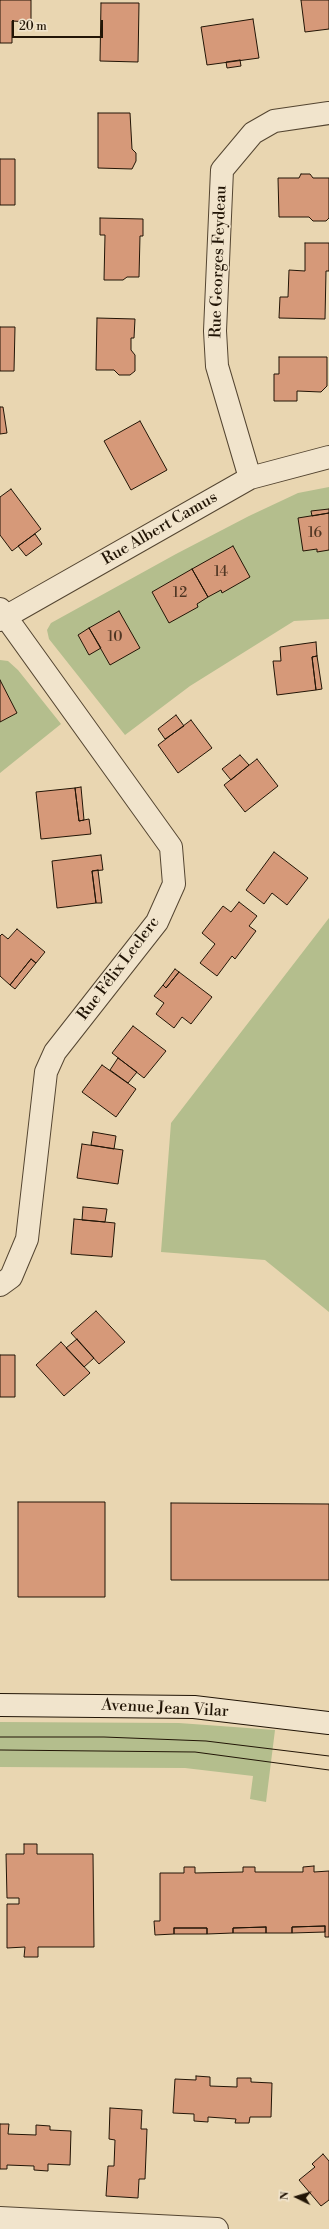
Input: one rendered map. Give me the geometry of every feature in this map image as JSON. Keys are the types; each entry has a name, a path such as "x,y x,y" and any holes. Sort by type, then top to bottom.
{"street":[{"name":"Rue Georges Feydeau","path":"250,478 217,366 215,331 222,170 254,133 274,121 329,113"},
{"name":"Rue Albert Camus","path":"2,616 250,478 329,457"},
{"name":"Rue Félix Leclerc","path":"0,1285 11,1277 27,1240 46,1072 55,1052 157,922 174,884 171,847 2,616"},
{"name":"Avenue Jean Vilar","path":"0,1705 194,1707 329,1723"},
{"path":"0,2218 217,2229"}],"green space":[{"path":"329,487 329,619 294,621 190,686 125,735 49,639 47,630 51,623 176,554 249,516 298,493"},
{"path":"0,660 8,661 18,670 61,724 0,773"},
{"path":"329,918 329,1312 265,1260 161,1252 171,1123"},
{"path":"0,1722 179,1723 275,1730 266,1802 250,1799 253,1776 185,1768 0,1767"}],"building":[{"path":"0,0 31,0 31,22 12,21 12,43 0,43"},
{"path":"301,0 329,0 329,29 305,32"},
{"path":"101,3 139,3 138,62 100,61"},
{"path":"253,19 259,58 207,65 201,27"},
{"path":"240,60 241,66 227,68 226,62"},
{"path":"98,113 130,113 132,149 136,153 136,161 132,169 98,168"},
{"path":"0,159 15,159 15,205 0,205"},
{"path":"301,174 310,174 313,178 329,178 329,218 326,221 313,221 309,217 279,217 278,178 299,178"},
{"path":"100,218 143,219 143,236 140,236 139,277 127,277 123,280 104,280 105,235 100,235"},
{"path":"305,243 329,243 329,271 326,271 325,319 279,318 280,297 288,297 289,270 305,271"},
{"path":"97,318 135,319 134,338 131,338 131,350 135,355 135,371 130,375 119,375 114,370 96,370"},
{"path":"0,327 15,327 14,371 0,371"},
{"path":"279,357 327,357 327,386 321,392 297,391 297,401 274,401 274,374 279,374"},
{"path":"0,407 3,407 7,433 0,434"},
{"path":"140,421 167,470 131,490 104,441"},
{"path":"11,489 41,529 12,551 0,535 0,497"},
{"path":"329,509 329,513 312,516 311,511"},
{"path":"329,513 329,550 317,552 317,549 303,551 298,518"},
{"path":"35,534 42,544 26,556 18,546"},
{"path":"233,546 250,577 222,593 221,590 208,597 192,569"},
{"path":"192,569 208,597 197,604 198,607 169,623 152,592"},
{"path":"119,611 140,648 110,665 89,628"},
{"path":"89,628 101,648 89,655 78,635"},
{"path":"316,642 317,656 312,657 316,690 277,695 273,661 281,661 280,647"},
{"path":"317,656 322,689 316,690 312,657"},
{"path":"0,680 17,713 0,722"},
{"path":"176,715 184,726 165,739 158,729"},
{"path":"191,720 212,748 178,773 158,745"},
{"path":"240,755 249,765 231,780 222,769"},
{"path":"257,759 278,786 245,812 224,785"},
{"path":"81,787 84,820 79,821 75,788"},
{"path":"75,788 79,821 89,819 91,834 41,839 36,792"},
{"path":"274,852 308,878 287,905 272,893 264,904 246,890"},
{"path":"101,855 103,870 92,871 96,903 57,908 52,861"},
{"path":"98,870 102,903 96,903 92,871"},
{"path":"239,902 257,916 249,926 256,931 235,959 232,956 217,976 200,963 215,944 202,933 223,906 231,912"},
{"path":"17,929 45,952 36,963 31,959 10,985 0,976 0,936 2,934 8,939"},
{"path":"31,959 36,963 15,989 10,985"},
{"path":"175,969 179,972 166,988 163,985"},
{"path":"179,972 212,997 191,1024 182,1017 174,1028 156,1014 164,1003 154,996 163,985 166,988"},
{"path":"133,1026 166,1051 144,1078 112,1053"},
{"path":"118,1058 137,1072 128,1083 110,1070"},
{"path":"102,1065 136,1089 116,1117 82,1092"},
{"path":"93,1132 116,1136 114,1149 91,1145"},
{"path":"82,1144 123,1150 118,1184 77,1178"},
{"path":"83,1207 107,1209 105,1222 82,1220"},
{"path":"74,1219 115,1223 112,1257 71,1254"},
{"path":"96,1311 125,1342 99,1364 71,1333"},
{"path":"77,1339 94,1358 84,1367 66,1348"},
{"path":"61,1342 90,1373 64,1396 36,1365"},
{"path":"0,1355 15,1355 15,1397 0,1397"},
{"path":"18,1502 105,1502 105,1597 18,1597"},
{"path":"171,1503 329,1504 329,1580 171,1580"},
{"path":"24,1844 37,1844 37,1854 93,1854 94,1947 38,1947 38,1957 24,1957 25,1947 7,1948 7,1904 19,1904 19,1898 7,1898 6,1854 24,1854"},
{"path":"314,1866 314,1872 329,1871 329,1937 325,1937 325,1926 292,1927 292,1933 266,1933 266,1927 233,1928 233,1933 207,1934 207,1928 174,1928 174,1934 155,1935 154,1921 160,1921 160,1873 184,1873 184,1867 195,1867 195,1873 243,1872 243,1867 255,1867 255,1872 303,1872 303,1867"},
{"path":"325,1926 325,1932 292,1933 292,1927"},
{"path":"266,1927 266,1933 233,1933 233,1928"},
{"path":"174,1928 207,1928 207,1934 174,1934"},
{"path":"196,2076 210,2077 210,2086 237,2087 237,2078 251,2078 251,2082 272,2083 271,2117 250,2117 249,2123 235,2123 236,2119 208,2117 208,2122 194,2121 194,2114 173,2113 175,2079 196,2080"},
{"path":"110,2108 142,2110 141,2129 147,2129 145,2179 139,2179 138,2198 106,2196 108,2166 114,2166 115,2140 109,2139"},
{"path":"0,2124 9,2124 8,2134 36,2135 36,2125 50,2126 50,2130 71,2131 70,2165 48,2164 48,2171 34,2170 34,2166 7,2165 7,2169 0,2169"},
{"path":"323,2154 329,2161 329,2200 321,2206 299,2180 315,2167 312,2164"}],"tram line":[{"path":"0,1737 104,1737 206,1741 329,1756"},
{"path":"0,1750 195,1752 329,1770"}]}
